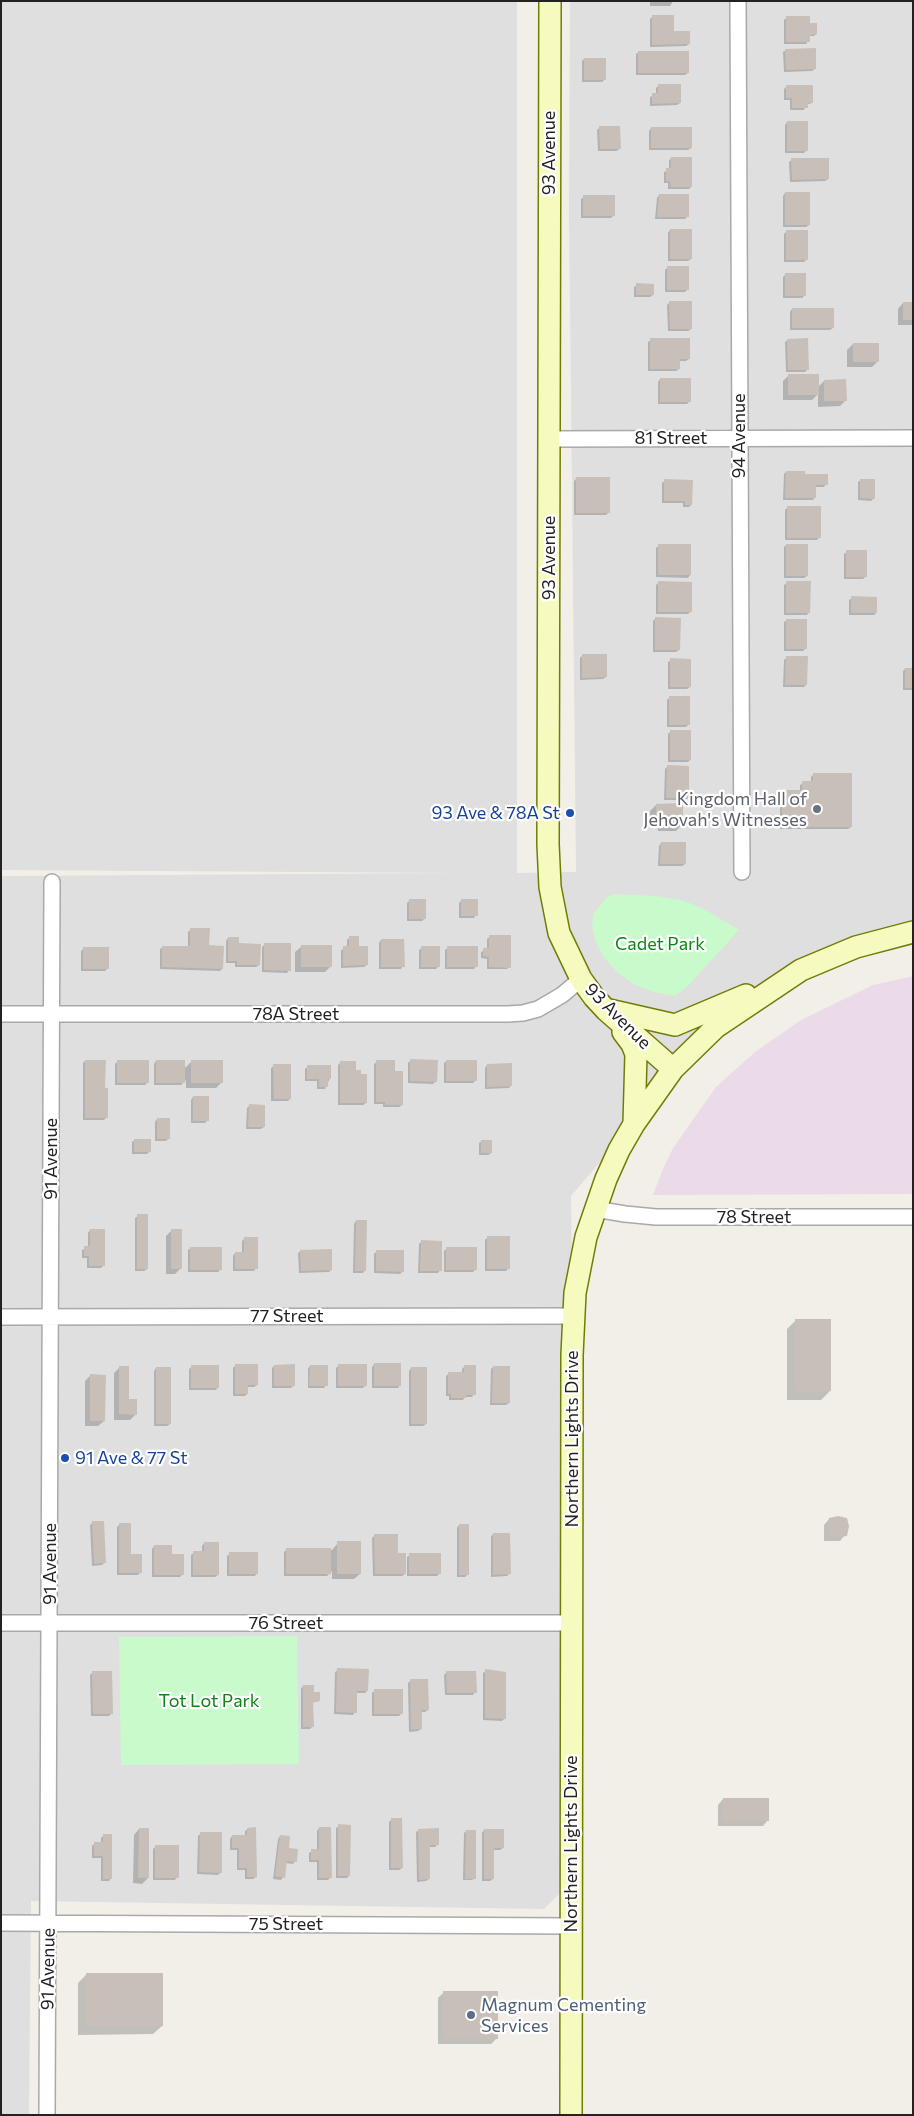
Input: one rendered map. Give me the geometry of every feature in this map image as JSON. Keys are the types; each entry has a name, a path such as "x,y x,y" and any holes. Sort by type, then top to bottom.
{"main road":[{"name":"93 Avenue","path":"550,1 548,844 550,887 559,933 581,979 606,1010 673,1068"},
{"name":"Northern Lights Drive","path":"571,2115 573,1316 582,1252 595,1209 619,1150 634,1124 673,1068 716,1027 786,978 856,947 913,932"},
{"path":"606,1010 675,1025 786,978"},
{"path":"606,1010 632,1044 636,1054 634,1124"}],"street":[{"name":"94 Avenue","path":"738,1 742,872"},
{"name":"81 Street","path":"549,439 913,438"},
{"name":"91 Avenue","path":"47,2115 52,882"},
{"name":"78A Street","path":"1,1014 523,1013 538,1009 562,995 581,979"},
{"name":"78 Street","path":"595,1209 656,1217 913,1217"},
{"name":"77 Street","path":"1,1317 573,1316"},
{"name":"76 Street","path":"1,1622 571,1623"},
{"name":"75 Street","path":"1,1923 571,1926"}],"shaded area":[{"path":"1,1 517,1 517,873 576,872 569,211 570,1 913,1 913,932 787,978 716,1027 571,1196 572,1267 566,1283 562,1337 560,1893 544,1909 31,1901 29,2115 1,2115 1,876 455,873 1,870"},
{"path":"913,976 913,1194 653,1195 673,1148 716,1087 755,1052 801,1020 873,985"}],"green space":[{"name":"Cadet Park","path":"614,894 656,896 684,901 702,908 739,930 688,986 675,996 654,992 635,985 617,972 603,956 595,940 592,925 594,913 606,898"},
{"name":"Tot Lot Park","path":"297,1636 299,1764 121,1765 119,1637"}],"building":[{"path":"652,15 674,15 674,31 690,31 690,44 652,45"},
{"path":"786,16 810,16 810,23 817,23 817,34 810,35 810,42 786,42"},
{"path":"816,48 816,69 786,70 785,49"},
{"path":"638,51 689,51 689,73 638,73"},
{"path":"584,58 606,58 606,80 584,80"},
{"path":"658,84 681,84 681,103 652,104 652,93 658,93"},
{"path":"786,85 813,85 813,103 808,103 808,108 792,108 792,98 786,98"},
{"path":"787,121 808,121 808,151 787,151"},
{"path":"599,126 620,126 621,149 600,149"},
{"path":"651,127 692,127 692,148 651,148"},
{"path":"671,157 692,157 692,187 671,187 670,181 666,181 666,168 671,168"},
{"path":"791,158 829,158 829,179 792,180"},
{"path":"785,192 810,192 810,225 785,225"},
{"path":"659,194 689,194 689,217 657,217"},
{"path":"583,195 615,195 615,216 583,216"},
{"path":"670,229 692,229 692,259 670,259"},
{"path":"786,230 808,230 808,260 786,260"},
{"path":"667,266 689,266 689,290 667,290"},
{"path":"785,273 806,273 806,296 785,296"},
{"path":"636,283 654,284 654,295 636,295"},
{"path":"669,301 692,301 692,329 670,329"},
{"path":"903,302 913,302 913,320 903,320"},
{"path":"792,308 834,308 834,328 792,328"},
{"path":"650,338 690,338 690,359 680,359 680,369 650,369"},
{"path":"808,338 809,370 788,370 787,339"},
{"path":"853,343 879,343 879,362 853,362"},
{"path":"788,374 819,374 819,395 788,395"},
{"path":"660,378 691,378 691,402 660,402"},
{"path":"846,379 847,401 824,401 824,380"},
{"path":"786,471 805,471 805,474 828,474 828,485 816,485 816,498 785,498"},
{"path":"576,477 610,477 610,513 576,513"},
{"path":"664,479 693,480 692,505 685,505 685,501 664,501"},
{"path":"860,479 875,479 875,499 860,498"},
{"path":"787,506 821,506 821,538 787,538"},
{"path":"658,544 691,544 691,575 658,575"},
{"path":"786,544 808,544 808,576 786,576"},
{"path":"846,550 867,550 867,577 846,577"},
{"path":"658,581 692,582 692,612 658,612"},
{"path":"786,581 811,581 810,613 786,613"},
{"path":"851,596 877,597 877,613 851,613"},
{"path":"655,617 681,618 680,650 655,650"},
{"path":"786,619 807,619 807,649 786,649"},
{"path":"582,654 607,654 607,677 582,678"},
{"path":"786,656 808,656 807,685 785,685"},
{"path":"670,658 691,659 691,687 670,687"},
{"path":"905,668 913,668 913,688 905,688"},
{"path":"669,696 690,696 690,725 669,725"},
{"path":"670,730 691,730 691,760 670,760"},
{"path":"667,765 689,766 689,798 666,798"},
{"name":"Kingdom Hall of Jehovah's Witnesses","path":"813,773 852,773 852,827 782,827 782,790 802,790 802,781 813,781"},
{"path":"683,803 683,826 663,826 663,819 656,819 656,804"},
{"path":"661,842 686,842 686,864 660,864"},
{"path":"409,899 426,899 426,919 409,919"},
{"path":"461,899 478,899 478,916 461,916"},
{"path":"190,928 210,928 209,945 224,946 223,969 162,967 162,946 190,946"},
{"path":"489,935 511,935 511,968 489,967 489,957 483,956 483,948 489,948"},
{"path":"349,936 359,936 359,946 368,946 368,965 343,966 343,946 349,946"},
{"path":"228,937 239,937 239,943 261,944 260,965 237,965 237,961 228,961"},
{"path":"381,939 404,939 405,967 381,967"},
{"path":"264,943 291,943 291,971 264,970"},
{"path":"301,945 332,945 332,967 301,967"},
{"path":"421,946 440,946 440,967 421,967"},
{"path":"447,946 478,946 478,967 447,967"},
{"path":"83,947 109,947 109,969 83,969"},
{"path":"410,1059 438,1060 437,1082 410,1081"},
{"path":"85,1060 106,1060 105,1088 108,1088 108,1118 85,1118"},
{"path":"117,1060 149,1060 149,1083 117,1083"},
{"path":"156,1060 185,1060 185,1083 156,1083"},
{"path":"191,1060 223,1060 223,1083 191,1083"},
{"path":"376,1060 395,1060 395,1071 403,1071 403,1105 385,1105 385,1102 376,1102"},
{"path":"446,1060 477,1060 477,1081 446,1081"},
{"path":"340,1061 356,1061 356,1070 361,1070 361,1074 367,1074 367,1103 340,1103"},
{"path":"512,1063 512,1086 487,1087 487,1064"},
{"path":"273,1064 291,1064 291,1099 274,1099"},
{"path":"307,1065 331,1065 331,1079 328,1079 328,1087 319,1087 319,1079 307,1079"},
{"path":"193,1096 209,1096 209,1121 193,1121"},
{"path":"249,1104 265,1105 265,1127 248,1127"},
{"path":"157,1118 170,1118 170,1139 157,1139"},
{"path":"134,1139 151,1139 151,1152 134,1152"},
{"path":"481,1140 492,1140 492,1153 481,1153"},
{"path":"137,1214 148,1214 148,1269 137,1269"},
{"path":"356,1220 367,1220 366,1271 355,1271"},
{"path":"90,1229 105,1229 105,1266 89,1266 89,1256 84,1256 84,1246 90,1246"},
{"path":"171,1229 182,1229 182,1269 171,1269"},
{"path":"487,1236 510,1236 510,1269 487,1269"},
{"path":"244,1237 258,1237 258,1269 235,1269 235,1252 244,1252"},
{"path":"421,1240 442,1241 442,1271 420,1271"},
{"path":"190,1247 222,1247 222,1270 190,1270"},
{"path":"446,1247 477,1247 477,1270 446,1270"},
{"path":"332,1249 332,1270 301,1271 300,1250"},
{"path":"376,1250 404,1250 404,1272 376,1271"},
{"path":"795,1319 831,1319 831,1391 795,1391"},
{"path":"374,1363 401,1363 401,1386 374,1386"},
{"path":"235,1364 258,1364 258,1385 248,1385 248,1394 235,1394"},
{"path":"295,1364 295,1386 274,1386 274,1365"},
{"path":"338,1364 367,1364 367,1386 338,1386"},
{"path":"191,1365 219,1365 219,1388 191,1388"},
{"path":"310,1365 328,1365 328,1386 309,1386"},
{"path":"464,1365 476,1365 476,1395 466,1395 466,1398 451,1398 451,1394 448,1394 448,1372 464,1372"},
{"path":"119,1366 129,1366 129,1399 137,1399 137,1415 119,1414"},
{"path":"493,1366 510,1366 510,1403 492,1403"},
{"path":"156,1367 171,1367 171,1424 156,1424"},
{"path":"411,1367 427,1367 427,1424 411,1424"},
{"path":"90,1374 106,1375 105,1421 90,1421"},
{"path":"838,1516 847,1518 849,1526 847,1536 829,1536 829,1518"},
{"path":"92,1521 104,1521 106,1563 94,1564"},
{"path":"119,1523 131,1523 131,1554 142,1554 142,1573 119,1573"},
{"path":"459,1524 469,1524 469,1575 459,1575"},
{"path":"493,1533 510,1533 511,1574 493,1575"},
{"path":"374,1534 398,1534 398,1553 406,1553 406,1574 375,1574"},
{"path":"337,1541 361,1541 361,1574 337,1574"},
{"path":"204,1542 219,1542 219,1575 193,1575 193,1551 204,1551"},
{"path":"154,1545 172,1545 172,1554 184,1554 184,1575 154,1575"},
{"path":"286,1548 331,1548 331,1574 286,1574"},
{"path":"229,1552 258,1552 258,1574 229,1574"},
{"path":"409,1553 441,1553 441,1574 409,1574"},
{"path":"337,1668 369,1669 368,1691 357,1691 357,1713 336,1712"},
{"path":"485,1669 506,1672 506,1719 485,1718"},
{"path":"92,1671 112,1671 113,1714 93,1714"},
{"path":"446,1671 476,1671 477,1693 447,1693"},
{"path":"410,1679 428,1679 429,1710 422,1710 422,1729 411,1730"},
{"path":"303,1685 314,1685 314,1692 320,1692 320,1701 313,1702 314,1727 303,1727"},
{"path":"374,1689 403,1689 403,1714 374,1714"},
{"path":"723,1798 769,1798 769,1821 723,1821"},
{"path":"391,1818 402,1818 403,1868 391,1868"},
{"path":"338,1824 351,1825 350,1876 338,1876"},
{"path":"256,1827 257,1877 247,1877 247,1868 239,1868 239,1848 232,1848 232,1835 247,1835 247,1828"},
{"path":"319,1827 331,1827 332,1878 319,1878 319,1860 311,1860 311,1849 319,1849"},
{"path":"139,1828 149,1828 149,1878 138,1878"},
{"path":"439,1828 439,1845 430,1845 430,1879 419,1880 418,1829"},
{"path":"484,1829 504,1829 504,1848 494,1848 494,1879 484,1879"},
{"path":"466,1830 476,1830 476,1879 465,1879"},
{"path":"200,1832 222,1832 222,1873 199,1872"},
{"path":"103,1834 112,1834 112,1879 103,1879 103,1856 94,1856 94,1842 103,1842"},
{"path":"280,1835 290,1836 289,1848 298,1849 297,1862 287,1861 285,1878 275,1876"},
{"path":"155,1845 179,1845 179,1878 155,1878"},
{"path":"86,1973 163,1973 163,2026 86,2026"},
{"name":"Magnum Cementing Services","path":"443,1991 498,1991 498,2039 443,2038"}],"place":[{"name":"Kingdom Hall of Jehovah's Witnesses","path":"817,809"},
{"name":"93 Ave & 78A St","path":"570,813"},
{"name":"91 Ave & 77 St","path":"65,1458"},
{"name":"Magnum Cementing Services","path":"471,2015"}]}
